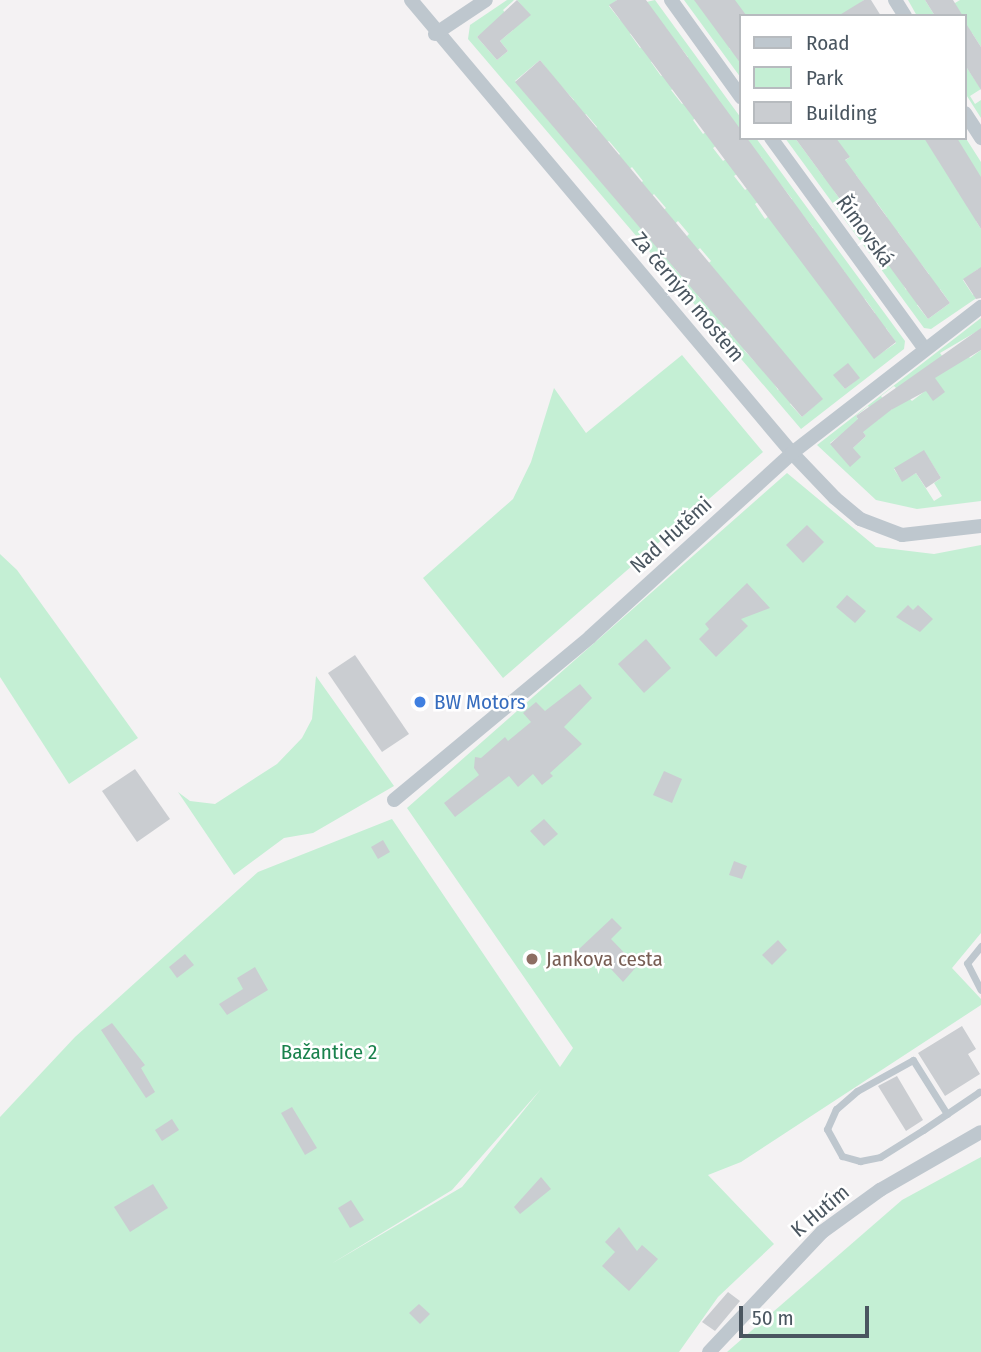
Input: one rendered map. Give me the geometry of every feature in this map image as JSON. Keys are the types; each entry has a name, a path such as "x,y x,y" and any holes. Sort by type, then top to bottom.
{"street":[{"name":"Za černým mostem","path":"411,0 435,34 792,453 851,512 882,530 930,535 981,526"},
{"path":"435,34 486,0"},
{"path":"671,0 740,96"},
{"path":"967,116 981,138"},
{"name":"Římovská","path":"772,140 924,348"},
{"name":"Nad Hutěmi","path":"394,800 590,637 792,453 924,348 981,307"},
{"name":"K Hutím","path":"709,1352 822,1232 880,1190 981,1132"}],"lane":[{"path":"981,946 967,963 981,990"},
{"path":"947,1114 913,1060 858,1091 836,1109 827,1129 842,1156 860,1161 880,1157 947,1114 981,1092"}],"green space":[{"path":"507,0 514,0 503,10 506,14 477,37 497,60 508,51 500,41 513,30 509,25 513,22 517,26 530,15 517,0 617,0 609,6 620,20 628,14 637,27 630,34 640,48 667,29 642,3 655,0 740,117 740,129 731,124 719,100 693,120 703,134 711,128 721,142 713,148 723,161 750,143 748,140 757,140 905,341 904,349 801,429 468,39 470,25","holes":["677,43 688,57 684,60 708,86 682,104 671,90 679,85 669,71 661,76 651,62","540,60 551,74 544,80 555,93 562,87 574,100 549,121 538,108 541,105 515,81","586,114 597,127 590,134 601,146 609,141 620,154 595,175 584,162 587,159 561,135","761,157 777,188 781,185 792,199 765,219 755,204 763,198 753,185 745,190 734,176","632,167 643,181 636,187 647,200 654,194 666,208 641,228 629,215 633,212 607,189","802,214 813,228 812,235 833,257 811,272 801,258 806,254 797,241 790,244 780,230","678,221 689,234 682,241 693,254 700,248 711,261 687,282 675,269 679,266 653,242","844,271 858,298 865,299 875,313 853,329 842,315 847,312 822,287","719,278 731,292 726,296 737,309 742,305 753,318 732,336 713,307 710,309 698,296","886,328 896,343 874,358 864,344","765,332 777,345 771,350 782,363 788,359 799,372 778,390 759,360 756,363 744,350","848,364 859,378 845,389 834,375","811,386 822,399 802,417 790,404"]},
{"path":"684,0 864,0 845,14 740,14 709,20 733,45 729,48 740,60 740,77"},
{"path":"908,0 925,0 934,14 916,14"},
{"path":"960,0 981,0 981,47 972,33 967,36 967,14 954,14 955,3"},
{"path":"967,68 981,89 970,96 975,104 981,100 981,118 967,96"},
{"path":"786,140 796,140 823,176 850,157 827,140 967,140 981,162 981,177 958,192 981,217 976,221 981,229 981,274 978,269 963,280 973,295 981,295 931,329 924,328","holes":["856,175 866,189 861,193 877,203 887,217 864,233 848,203 844,205 834,191","898,232 908,246 913,264 918,260 929,274 906,290 890,260 886,262 875,248","940,289 950,303 928,319 917,305"]},
{"path":"981,318 981,329 940,353 950,367 966,353 970,358 981,350 981,501 917,509 876,500 817,445","holes":["927,368 937,382 912,401 907,396 891,410 881,396 894,386 898,390","868,406 879,419 862,431 866,436 853,448 850,466 830,443 859,421 856,416","924,451 941,478 934,483 942,496 934,501 916,473 902,481 894,469"]},
{"path":"682,355 763,452 503,678 423,578 513,499 531,462 554,388 586,433"},
{"name":"Bažantice 2","path":"787,473 876,547 934,554 981,545 981,933 952,968 981,999 981,1005 741,1162 708,1175 774,1244 718,1297 679,1352 0,1352 0,1117 75,1037 258,872 392,819 560,1067 573,1048 407,808","holes":["541,1089 462,1187 331,1264 452,1190"]},
{"path":"0,554 17,570 138,738 69,784 0,677"},
{"path":"316,676 394,786 313,833 284,838 234,875 178,792 190,801 215,804 277,764 302,738 312,719"},
{"path":"981,1157 981,1352 727,1352 902,1200"}],"building":[{"path":"517,0 531,15 500,41 508,51 497,60 477,37"},
{"path":"617,0 646,0 740,129 740,140 748,140 896,342 874,359 609,5"},
{"path":"694,0 735,0 745,14 740,14 740,63"},
{"path":"864,0 871,0 880,14 841,14"},
{"path":"925,0 953,0 962,14 934,14"},
{"path":"967,25 981,47 981,90 967,68"},
{"path":"540,60 823,399 802,417 515,82"},
{"path":"796,140 837,140 850,157 845,160 950,303 928,319"},
{"path":"925,140 958,140 981,177 981,229"},
{"path":"981,267 981,298 976,299 963,279"},
{"path":"981,328 981,350 935,378 945,392 933,401 926,391 891,410 863,432 866,436 853,448 861,457 850,467 830,444 858,419 856,416"},
{"path":"848,363 860,378 845,389 833,375"},
{"path":"924,450 941,478 926,488 916,473 902,482 894,468"},
{"path":"807,525 824,542 803,563 786,545"},
{"path":"747,583 770,608 741,619 748,626 716,657 699,639 709,629 705,624"},
{"path":"847,595 866,611 855,623 836,607"},
{"path":"908,605 913,610 918,605 933,619 920,632 896,617"},
{"path":"646,639 671,668 644,693 618,664"},
{"path":"355,655 409,734 382,752 328,673"},
{"path":"580,684 592,698 564,727 582,744 550,773 553,776 542,785 533,774 518,787 509,776 455,817 444,803 479,775 474,768 475,757 481,758 505,737 508,741 531,722 523,713 536,702 545,711"},
{"path":"135,769 170,819 137,842 102,791"},
{"path":"664,771 682,779 672,803 653,795"},
{"path":"544,819 558,834 544,846 530,831"},
{"path":"383,840 390,852 378,859 371,847"},
{"path":"734,861 747,866 742,879 729,875"},
{"path":"612,918 622,928 611,939 637,966 623,982 597,954 589,962 578,950"},
{"path":"778,940 787,950 772,965 762,955"},
{"path":"185,954 194,965 177,978 169,967"},
{"path":"255,967 268,990 227,1015 219,1004 243,989 237,978"},
{"path":"112,1023 145,1065 141,1068 155,1092 146,1098 101,1030"},
{"path":"962,1026 976,1049 968,1054 980,1074 945,1096 918,1053"},
{"path":"897,1076 923,1120 906,1131 878,1086"},
{"path":"292,1107 317,1148 305,1155 281,1113"},
{"path":"172,1119 179,1130 162,1141 155,1130"},
{"path":"541,1177 551,1189 520,1214 514,1207"},
{"path":"153,1184 168,1208 130,1232 114,1207"},
{"path":"351,1200 364,1220 350,1228 338,1208"},
{"path":"619,1227 637,1251 642,1245 658,1259 629,1291 602,1266 615,1252 605,1242"},
{"path":"728,1292 740,1301 715,1331 702,1322"},
{"path":"419,1304 430,1314 420,1324 409,1313"}],"place":[{"name":"BW Motors","path":"420,702"},
{"name":"Jankova cesta","path":"532,959"}]}
